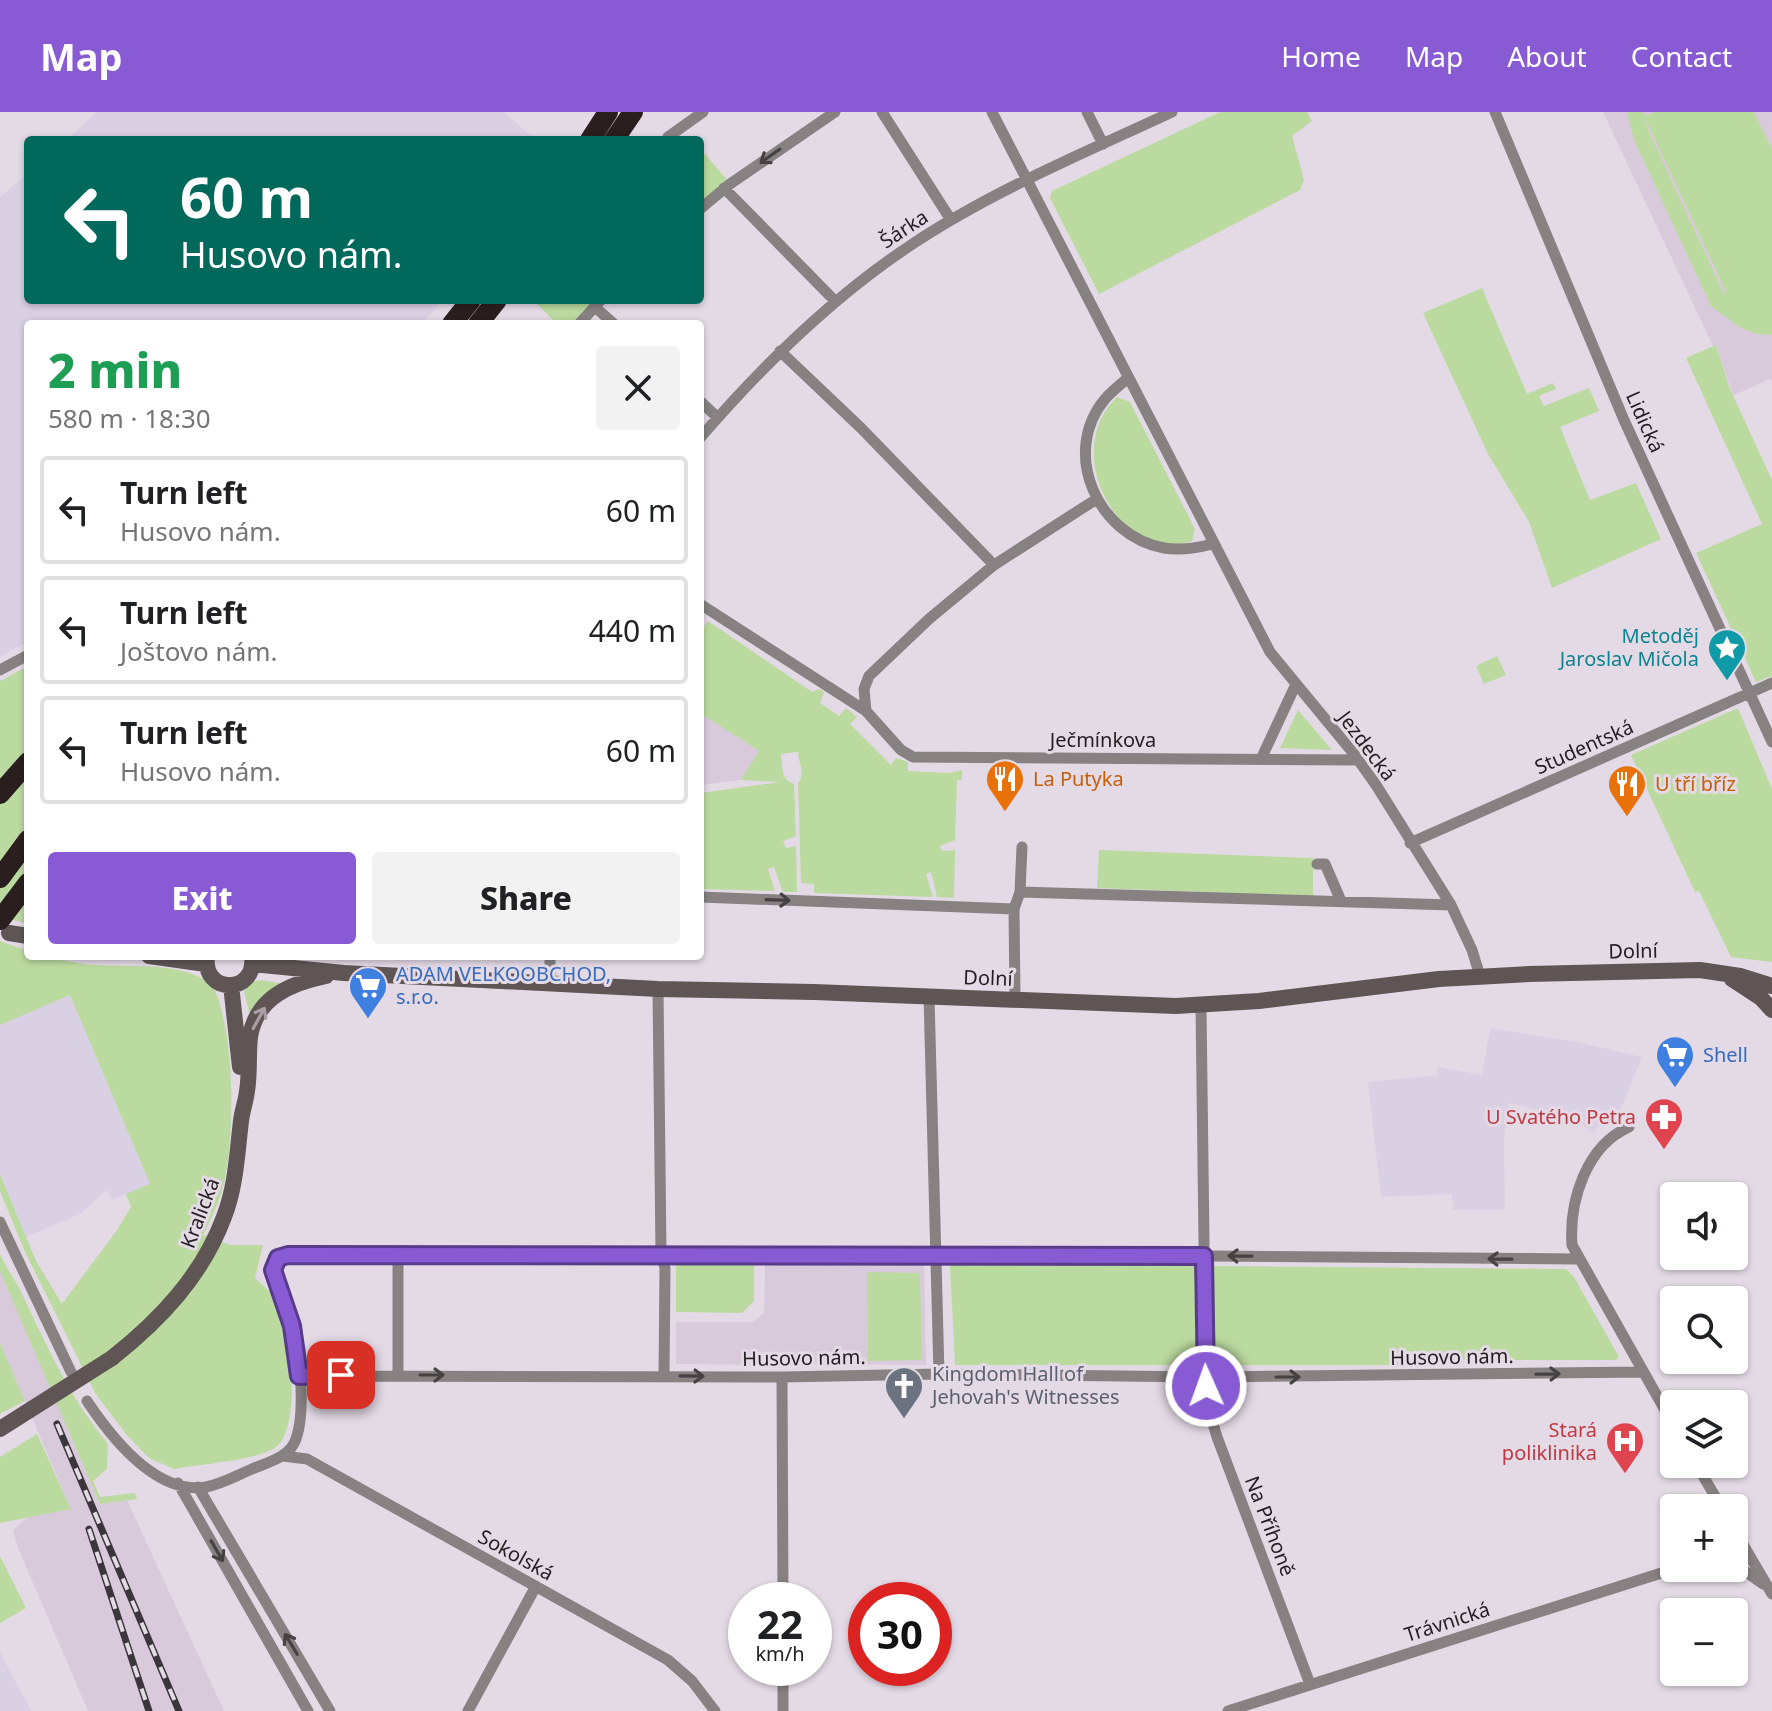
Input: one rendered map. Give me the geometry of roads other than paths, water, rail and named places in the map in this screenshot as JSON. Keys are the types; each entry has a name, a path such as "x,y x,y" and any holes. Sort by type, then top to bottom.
{"highway":[{"path":"593,136 608,112"},
{"path":"617,136 633,112"},
{"path":"455,320 468,304"},
{"path":"481,320 494,304"},
{"path":"0,794 24,767"},
{"path":"0,878 24,845"},
{"path":"5,926 24,890"}],"main road":[{"path":"5,926 24,934"},
{"path":"207,960 214,980 231,985 246,979 253,960"},
{"name":"Dolní","path":"253,960 344,973 658,989 1201,1006 1480,976 1721,972 1753,978 1772,986"},
{"path":"1721,972 1752,991 1772,1010"},
{"name":"Kralická","path":"0,1429 112,1358 165,1311 206,1257 230,1201 247,1092 251,1034 263,1009 291,985 344,973"},
{"path":"231,985 240,1063 241,1121"}],"street":[{"path":"669,136 703,112"},
{"path":"704,206 724,188 835,112"},
{"path":"882,112 951,220"},
{"name":"Jezdecká","path":"992,112 1270,652 1358,760 1451,905 1472,950 1480,976"},
{"path":"1087,112 1103,144"},
{"name":"Šárka","path":"704,433 780,351 835,301 912,244 1027,180 1172,112"},
{"name":"Lidická","path":"1495,112 1624,420 1772,742"},
{"path":"724,188 835,301"},
{"path":"583,320 597,304"},
{"path":"599,304 611,320"},
{"path":"780,351 861,428 994,565"},
{"path":"1128,378 1105,399 1092,423 1086,463 1095,500 1127,532 1145,542 1167,549 1190,549 1213,544"},
{"path":"704,405 717,417"},
{"path":"866,711 864,689 869,676 929,619 994,565 1095,500"},
{"name":"Ječmínkova","path":"704,607 866,711 907,755 920,758 1358,760"},
{"path":"0,670 24,657"},
{"name":"Studentská","path":"1410,843 1772,683"},
{"path":"1261,759 1296,684"},
{"path":"1015,999 1014,909 1020,892 1022,847"},
{"path":"1317,864 1325,864 1341,901"},
{"path":"1020,892 1451,905"},
{"path":"704,897 1014,909"},
{"path":"550,960 550,983"},
{"path":"658,989 661,1254 665,1268 664,1376"},
{"path":"929,996 939,1374"},
{"name":"Na Příhoně","path":"1201,1006 1205,1377 1208,1409 1310,1684"},
{"path":"1629,1127 1601,1145 1590,1160 1576,1204 1572,1245 1660,1402"},
{"path":"0,1222 71,1372"},
{"path":"87,1401 132,1458 152,1472 178,1483 198,1487 214,1484 283,1456 297,1437 300,1414 299,1376 292,1326 273,1270 278,1258 288,1255 936,1254 1578,1259"},
{"path":"398,1256 398,1375"},
{"name":"Husovo nám.","path":"299,1376 782,1377 939,1374 1205,1377 1643,1372"},
{"path":"782,1377 783,1582"},
{"name":"Sokolská","path":"283,1456 307,1459 668,1660 692,1681 715,1711"},
{"path":"178,1483 308,1711"},
{"path":"198,1487 330,1711"},
{"path":"1748,1553 1771,1592"},
{"name":"Trávnická","path":"1228,1711 1660,1573"},
{"path":"1748,1574 1771,1592"},
{"path":"468,1711 536,1586"},
{"path":"783,1686 783,1711"}],"railway":[{"path":"57,1424 179,1711"},
{"path":"89,1529 149,1711"}],"place":[{"name":"Metoděj Jaroslav Mičola","path":"1727,682"},
{"name":"La Putyka","path":"1005,813"},
{"name":"U tří bříz","path":"1627,818"},
{"name":"ADAM VELKOOBCHOD, s.r.o.","path":"368,1020"},
{"name":"Shell","path":"1675,1089"},
{"name":"U Svatého Petra","path":"1664,1151"},
{"name":"Kingdom Hall of Jehovah's Witnesses","path":"904,1420"},
{"name":"Stará poliklinika","path":"1625,1475"}]}
